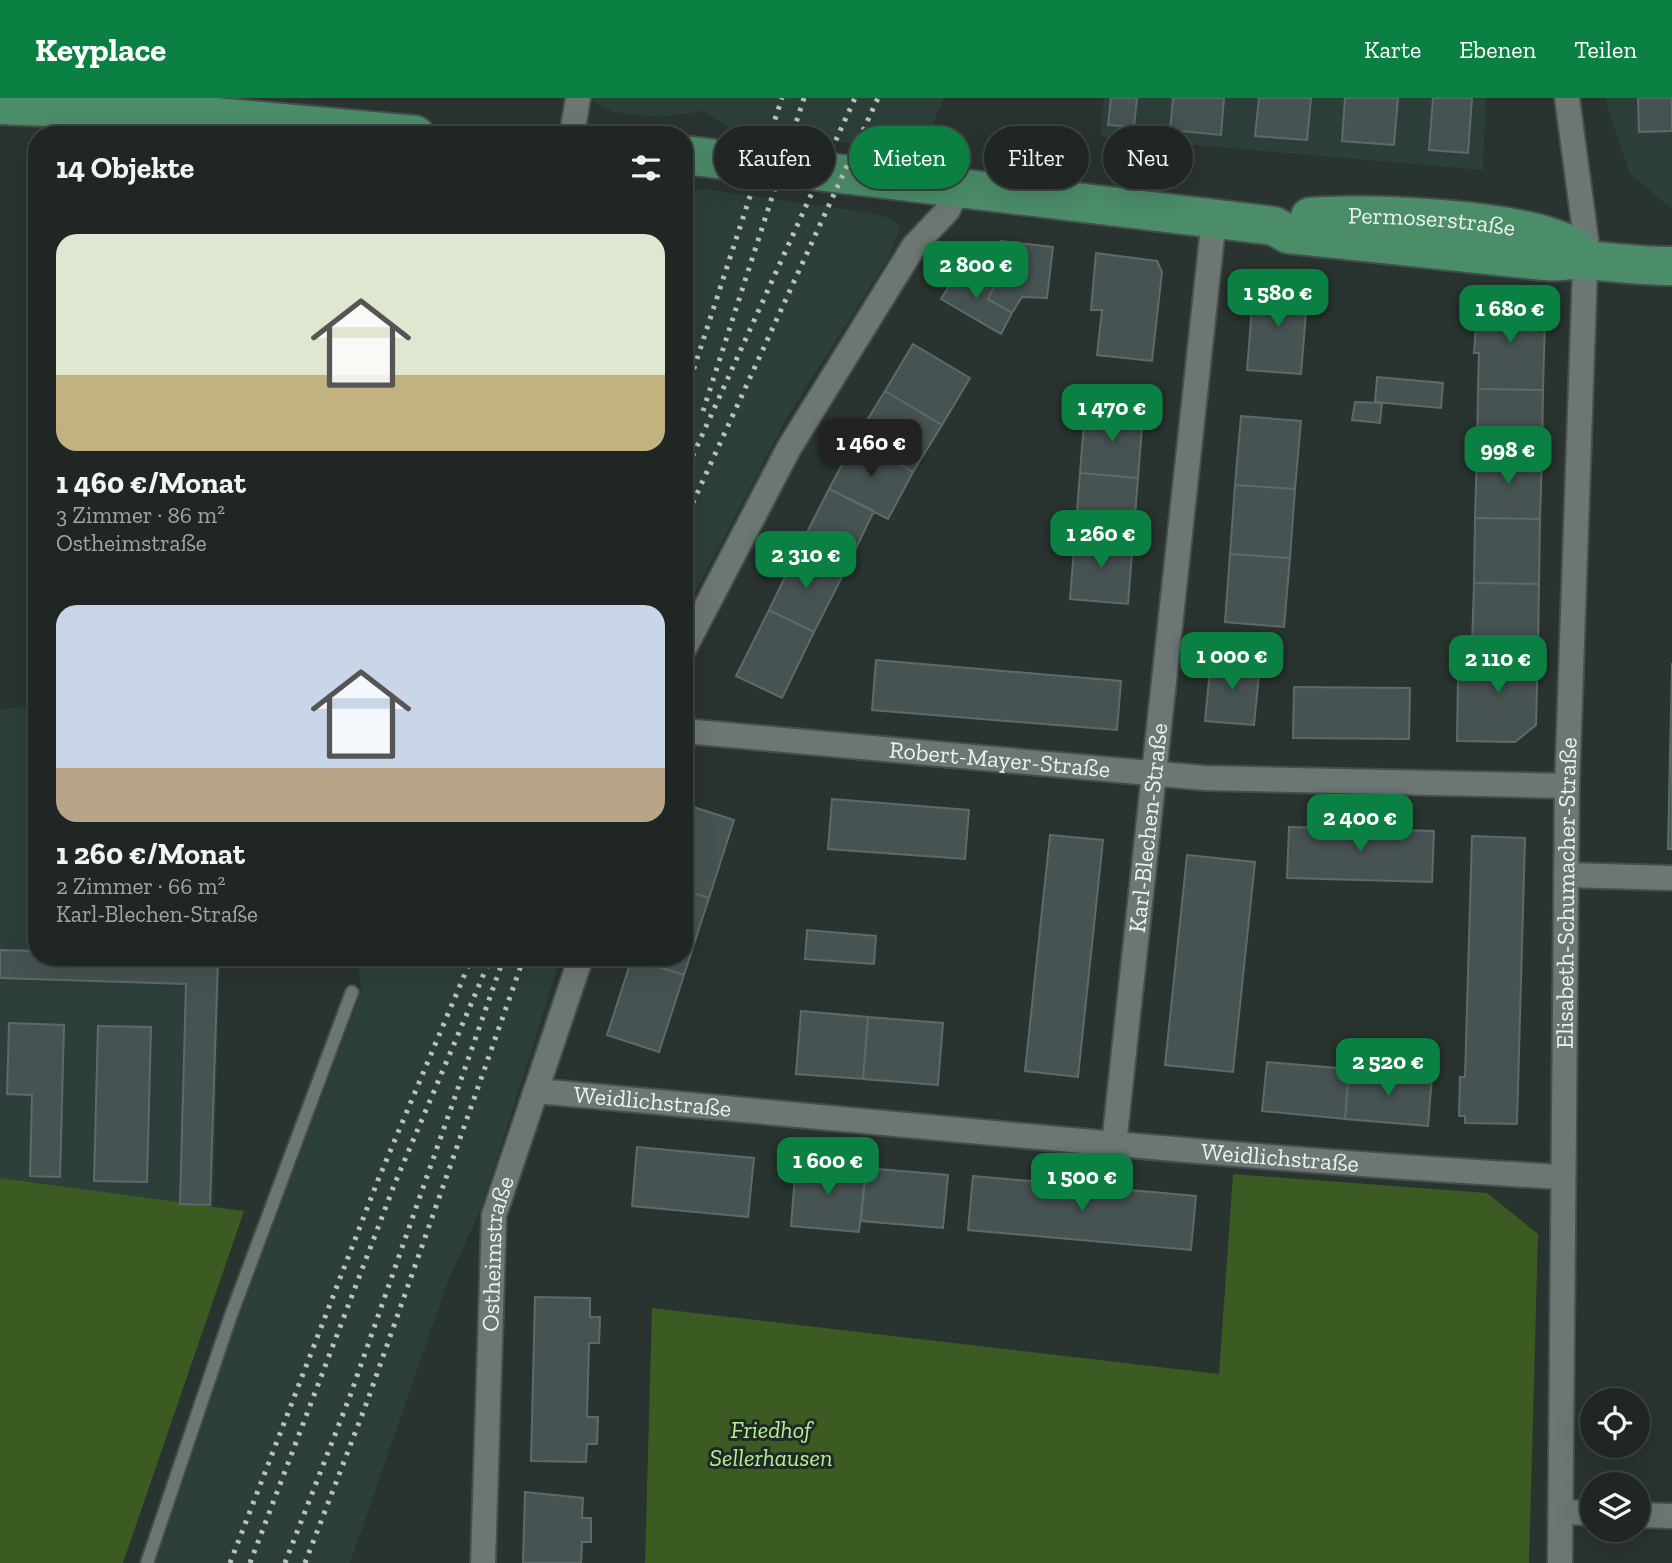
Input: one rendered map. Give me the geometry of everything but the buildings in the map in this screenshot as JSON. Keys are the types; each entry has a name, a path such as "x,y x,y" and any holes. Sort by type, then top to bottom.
{"main road":[{"path":"0,105 161,112 316,126"},
{"name":"Permoserstraße","path":"693,156 849,176"},
{"name":"Permoserstraße","path":"957,189 1214,218 1275,226 1289,234 1470,254 1564,263 1585,259 1631,267 1672,266"}],"street":[{"path":"573,126 578,98"},
{"name":"Elisabeth-Schumacher-Straße","path":"1560,1563 1567,786 1586,232 1567,98"},
{"path":"693,632 789,448 914,246 948,210 957,189"},
{"name":"Karl-Blechen-Straße","path":"1114,1144 1214,218"},
{"name":"Robert-Mayer-Straße","path":"693,733 1268,782 1567,786"},
{"path":"1566,875 1672,878"},
{"name":"Ostheimstraße","path":"484,1563 494,1215 578,966"},
{"name":"Weidlichstraße","path":"536,1091 1375,1166 1563,1177"},
{"path":"1562,1512 1580,1513"},
{"path":"1650,1515 1672,1516"}],"lane":[{"path":"147,1563 230,1318 352,992"}],"shaded area":[{"path":"571,98 944,98 932,126 849,126 849,143 835,142 835,126 726,126 703,111 662,117 634,115 614,112 589,100"},
{"path":"1104,98 1486,98 1483,170 1193,145 1193,126 1103,126 1103,137 1100,137"},
{"path":"1605,98 1672,98 1672,209 1630,174"},
{"path":"705,189 865,212 890,218 900,227 889,257 786,419 693,597 693,191"},
{"path":"28,707 28,966 220,966 213,1208 0,1178 0,709"},
{"path":"359,966 558,966 480,1211 448,1281 350,1563 156,1563 237,1323 361,993"}],"green space":[{"name":"Friedhof Sellerhausen","path":"1233,1174 1487,1193 1538,1234 1529,1563 645,1563 652,1308 1219,1374"},
{"path":"0,1178 244,1211 123,1563 0,1563"}],"railway":[{"path":"693,371 782,98"},
{"path":"703,411 804,98"},
{"path":"693,455 855,98"},
{"path":"693,502 878,98"},
{"path":"230,1563 378,1180 468,966"},
{"path":"250,1563 395,1183 487,966"},
{"path":"285,1563 350,1396 501,966"},
{"path":"305,1563 367,1402 521,966"}]}
